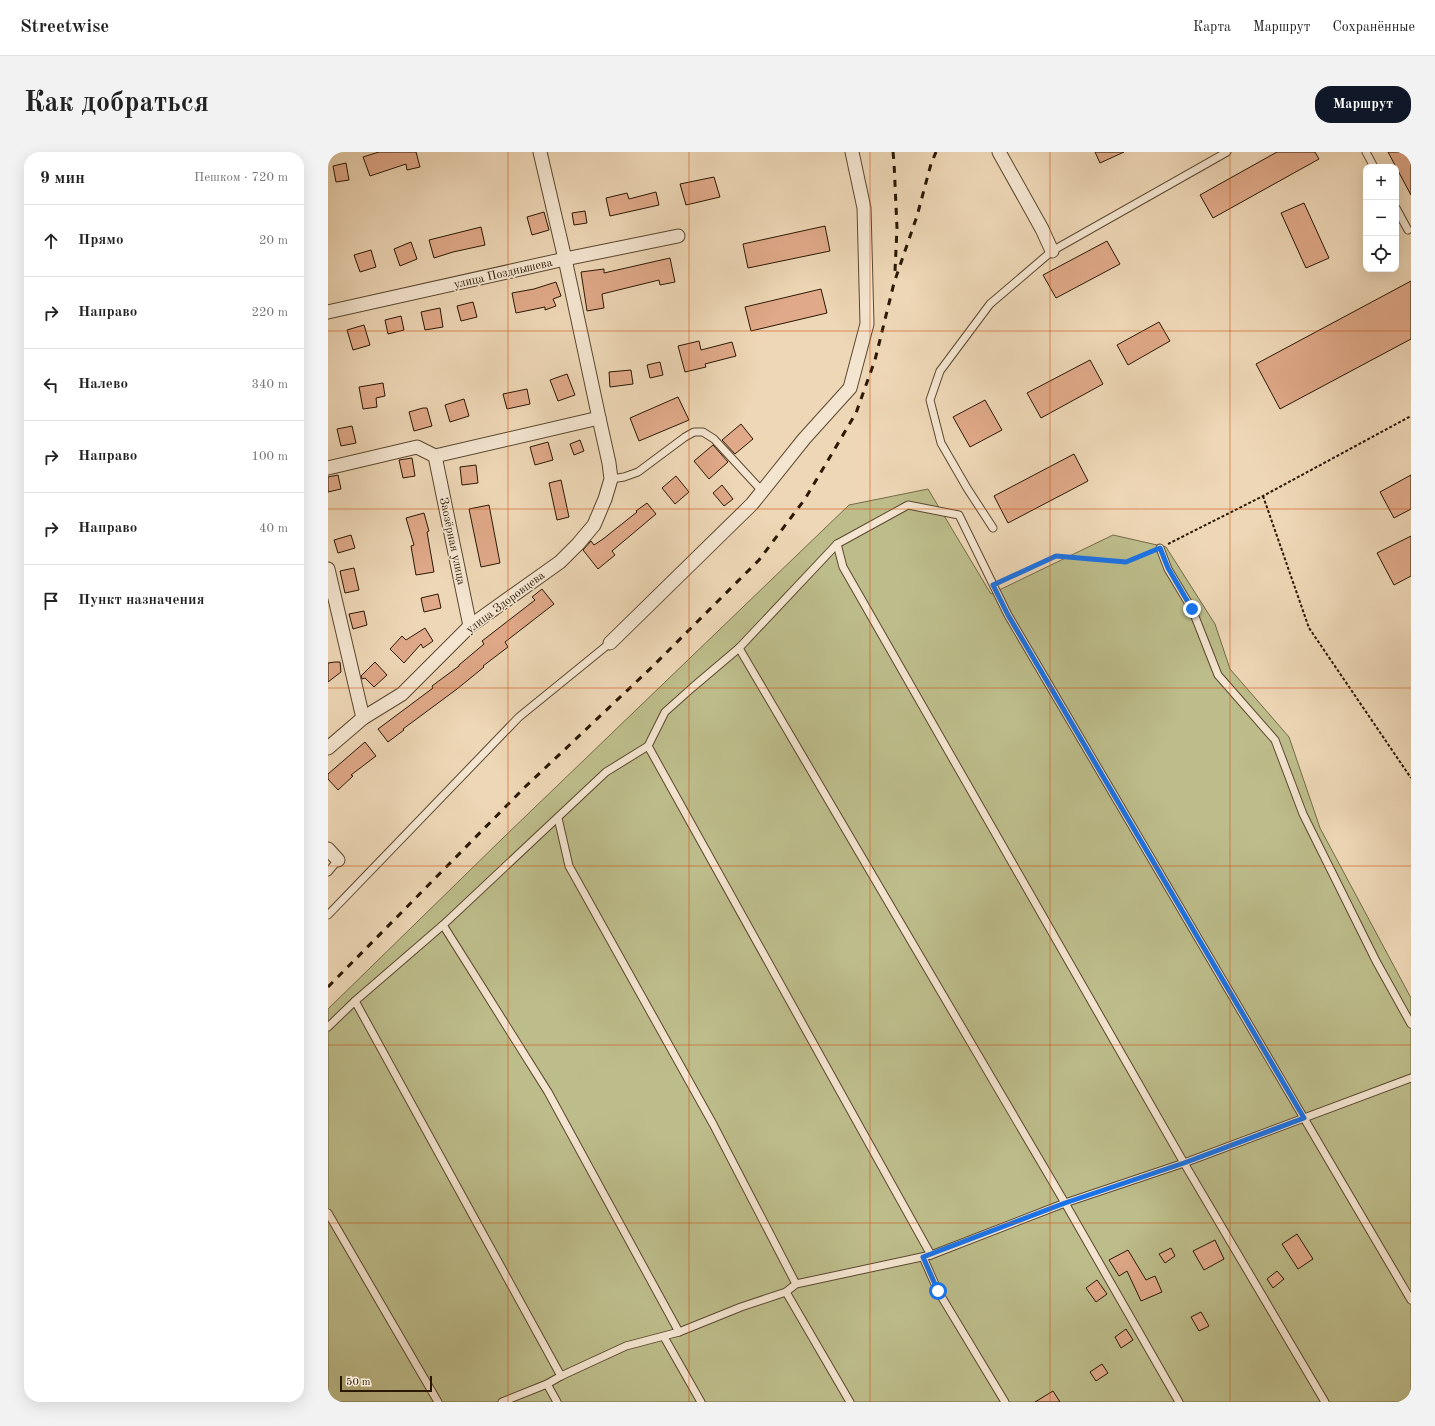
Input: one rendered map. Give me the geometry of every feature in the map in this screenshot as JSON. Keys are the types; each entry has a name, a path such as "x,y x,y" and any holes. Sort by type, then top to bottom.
{"street":[{"name":"улица Здоровцева","path":"328,748 363,718 402,694 470,626 560,562 594,525 606,499 610,480 610,463 598,418 565,259 540,152"},
{"path":"610,643 752,504 804,439 850,388 867,324 864,208 852,152"},
{"path":"999,152 1042,229 1052,251"},
{"name":"улица Позднышева","path":"328,312 565,259 678,236"},
{"path":"328,468 417,447 435,456 598,418"},
{"name":"Заозёрная улица","path":"435,456 470,626"},
{"path":"328,569 363,718"},
{"path":"328,849 338,860"}],"lane":[{"path":"993,528 967,488 941,443 930,400 940,370 990,304 1052,251 1227,152"},
{"path":"1366,152 1372,164"},
{"path":"1399,214 1408,230"},
{"path":"610,480 638,472 685,437 694,432 703,432 714,439 762,491"},
{"path":"328,1027 558,818 606,772 648,746 665,712 739,648 837,544 908,505 959,515 1008,615 1411,1300"},
{"path":"837,544 843,567 1184,1163 1325,1402"},
{"path":"1160,548 1168,568 1192,609 1218,676 1275,740 1303,814 1376,961 1411,1024"},
{"path":"328,914 519,717 610,643"},
{"path":"739,648 1065,1203 1179,1402"},
{"path":"648,746 927,1256 938,1291 1004,1402"},
{"path":"558,818 569,866 714,1124 796,1284"},
{"path":"328,872 338,860"},
{"path":"442,924 548,1092 679,1332"},
{"path":"355,1001 560,1376"},
{"path":"502,1402 547,1384 560,1376 626,1346 679,1332 741,1307 786,1292 796,1284 927,1256 1065,1203 1184,1163 1411,1078"},
{"path":"328,1213 438,1402"},
{"path":"786,1292 850,1402"},
{"path":"664,1337 701,1402"},
{"path":"547,1384 557,1402"}],"path":[{"path":"993,585 1056,556 1126,562 1160,548 1263,496 1411,416"},
{"path":"1263,496 1309,628 1411,778"}],"green space":[{"path":"928,489 991,594 1113,535 1166,547 1215,624 1230,669 1289,737 1320,828 1411,998 1411,1402 328,1402 328,1009 504,837 849,505"}],"building":[{"path":"379,152 416,152 420,167 407,170 406,164 370,176 363,157"},
{"path":"1095,152 1124,152 1100,163"},
{"path":"1277,152 1315,152 1319,159 1213,218 1200,195"},
{"path":"1388,152 1411,152 1411,195 1399,173 1399,164 1394,164"},
{"path":"346,163 349,180 336,182 333,166"},
{"path":"714,177 720,197 686,205 680,184"},
{"path":"656,192 659,205 610,216 606,198 627,193 629,199"},
{"path":"1304,203 1329,258 1306,268 1281,213"},
{"path":"585,211 587,223 574,225 572,213"},
{"path":"544,212 549,230 532,235 527,217"},
{"path":"825,226 830,251 748,268 743,244"},
{"path":"481,227 485,245 434,258 429,240"},
{"path":"1107,241 1120,264 1056,298 1043,275"},
{"path":"411,242 417,259 400,266 394,249"},
{"path":"371,250 376,267 360,272 354,255"},
{"path":"670,258 675,282 660,285 659,280 602,294 604,308 587,311 581,272 604,269 604,273"},
{"path":"1411,281 1411,339 1280,409 1256,364"},
{"path":"556,282 561,296 553,299 556,306 545,310 545,307 516,313 512,293 534,289"},
{"path":"821,289 827,313 751,331 745,307"},
{"path":"473,302 477,317 461,321 457,306"},
{"path":"440,308 443,327 425,330 421,312"},
{"path":"401,316 404,330 388,334 385,320"},
{"path":"1159,322 1170,341 1128,365 1117,345"},
{"path":"364,325 370,345 353,350 347,330"},
{"path":"699,341 701,350 732,342 736,356 705,364 706,367 685,372 678,346"},
{"path":"1090,360 1103,384 1041,418 1027,393"},
{"path":"660,362 663,375 650,378 647,365"},
{"path":"631,370 633,384 610,387 609,372"},
{"path":"567,374 575,395 558,401 550,380"},
{"path":"383,383 385,396 376,398 377,407 363,409 359,387"},
{"path":"527,389 530,404 507,409 503,394"},
{"path":"678,397 689,420 639,441 630,418"},
{"path":"464,399 469,416 450,422 445,405"},
{"path":"985,400 1002,430 970,447 953,417"},
{"path":"427,408 432,426 414,431 409,412"},
{"path":"741,424 753,439 735,454 722,440"},
{"path":"352,426 356,443 341,446 337,429"},
{"path":"580,440 584,451 574,455 570,444"},
{"path":"548,442 553,460 535,465 530,447"},
{"path":"713,445 728,462 709,479 694,461"},
{"path":"1074,454 1088,481 1008,523 994,496"},
{"path":"412,458 415,476 403,478 399,460"},
{"path":"476,465 478,483 462,485 460,467"},
{"path":"338,475 341,489 328,492 328,477"},
{"path":"1411,475 1411,509 1394,518 1380,492"},
{"path":"676,476 689,492 675,504 662,488"},
{"path":"561,480 569,517 557,520 549,483"},
{"path":"722,485 733,499 724,506 713,493"},
{"path":"647,503 656,514 612,551 615,555 598,569 583,550 591,541 594,545 603,539"},
{"path":"489,505 500,563 481,567 469,509"},
{"path":"424,513 429,531 427,532 434,572 416,575 411,546 414,545 406,518"},
{"path":"351,535 355,548 338,553 334,540"},
{"path":"1411,536 1411,576 1394,585 1377,553"},
{"path":"354,568 359,590 345,593 340,571"},
{"path":"542,589 554,604 505,642 508,647 483,666 484,667 388,742 378,729 433,688 432,686 459,666 484,644 482,641 535,600 532,597"},
{"path":"438,594 441,608 424,612 421,598"},
{"path":"364,611 367,625 353,629 349,614"},
{"path":"425,628 433,641 423,648 421,644 404,663 390,649 402,636 406,640"},
{"path":"340,662 341,672 328,682 328,663"},
{"path":"375,662 387,675 374,687 365,678 362,679 361,676"},
{"path":"365,742 376,756 351,775 353,776 338,790 328,779 328,774"},
{"path":"1297,1234 1313,1259 1298,1269 1282,1244"},
{"path":"1215,1240 1224,1259 1204,1270 1193,1251"},
{"path":"1171,1248 1175,1256 1165,1263 1159,1254"},
{"path":"1128,1250 1146,1280 1155,1276 1162,1292 1141,1301 1127,1271 1119,1276 1109,1260"},
{"path":"1277,1271 1284,1279 1273,1288 1267,1279"},
{"path":"1097,1280 1107,1294 1096,1302 1086,1288"},
{"path":"1201,1312 1209,1326 1199,1331 1191,1317"},
{"path":"1126,1329 1133,1340 1121,1348 1115,1337"},
{"path":"1102,1364 1108,1373 1096,1381 1090,1372"},
{"path":"1053,1391 1060,1402 1035,1402"}],"railway":[{"path":"893,152 897,228 895,271"},
{"path":"328,987 525,787 652,667 759,560 805,499 856,413 875,360 894,283 917,216 931,164 936,152"}],"route":[{"path":"938,1291 923,1257 1065,1203 1184,1163 1304,1118 1008,615 993,585 1056,556 1126,562 1160,548 1168,568 1192,609"}]}
